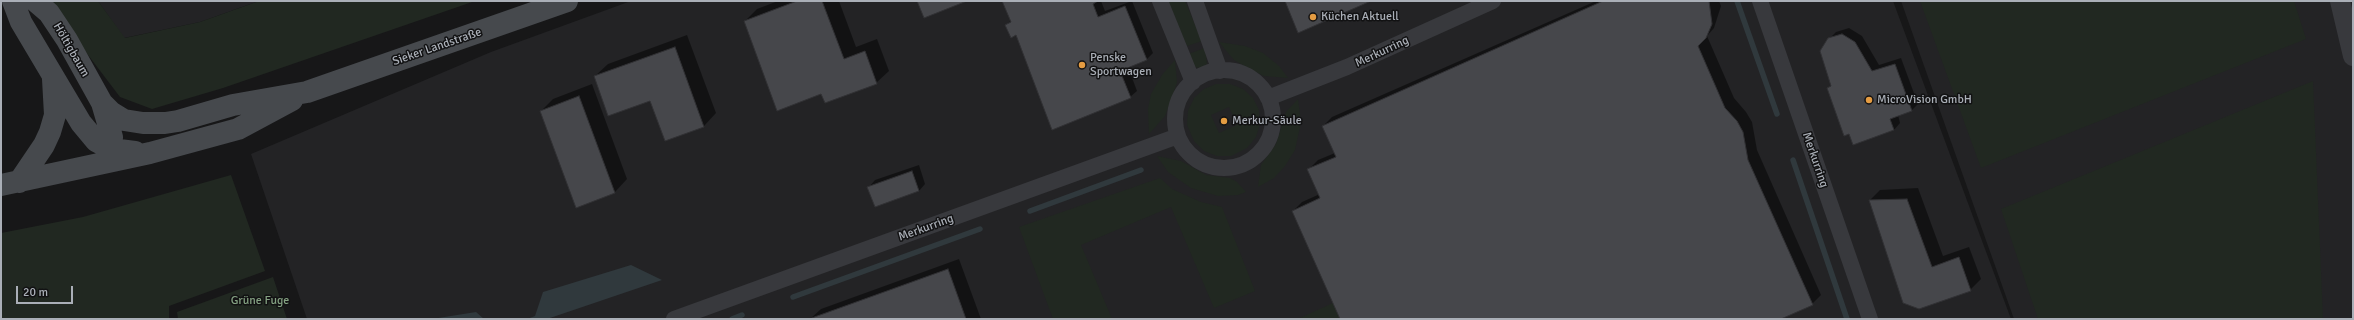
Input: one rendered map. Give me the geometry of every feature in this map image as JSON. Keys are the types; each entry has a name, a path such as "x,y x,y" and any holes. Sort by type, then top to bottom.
{"main road":[{"path":"10,184 44,145 55,115 53,73 21,22 13,1"},
{"name":"Höltigbaum","path":"36,1 49,13 67,40 102,103"},
{"name":"Sieker Landstraße","path":"10,184 150,154 238,129 307,92 567,1"},
{"name":"Sieker Landstraße","path":"53,73 81,123 96,142 111,149 150,154"},
{"name":"Sieker Landstraße","path":"65,171 90,161 111,149 165,123 233,105 307,92"},
{"path":"102,103 112,137 111,149"},
{"name":"Sieker Landstraße","path":"102,103 111,112 124,120 143,123 165,123"}],"street":[{"path":"1160,1 1193,82"},
{"path":"1195,1 1220,70"},
{"name":"Merkurring","path":"1268,98 1347,67 1493,1"},
{"name":"Merkurring","path":"1760,1 1870,319"},
{"path":"2340,1 2353,56"},
{"path":"1220,70 1236,72 1247,76 1259,85 1268,98 1273,120 1270,137 1257,155 1242,165 1224,168 1206,165 1188,152 1178,136 1175,120 1178,104 1183,94 1193,82 1208,73 1220,70"},
{"name":"Merkurring","path":"674,319 1178,136"}],"shaded area":[{"path":"98,1 259,1 200,22 124,38"},
{"path":"631,1 1893,1 2011,319 307,319 251,154 491,52"},
{"path":"1901,1 2353,1 2353,319 2014,319"},
{"path":"631,265 662,280 547,319 527,319 535,316 543,292"},
{"path":"476,312 484,319 432,319"}],"green space":[{"path":"47,1 98,1 125,38 200,22 259,1 475,1 223,88 152,109 120,97"},
{"path":"1167,1 1185,1 1202,41 1187,46"},
{"path":"1920,1 2294,1 2306,39 1981,168"},
{"path":"1219,42 1245,46 1263,53 1279,66 1288,78 1264,76 1250,69 1234,60"},
{"path":"1205,48 1207,64 1201,68 1194,67 1188,54"},
{"path":"1175,60 1177,82 1173,95 1165,116 1149,134 1148,109 1151,94 1162,75"},
{"path":"2313,81 2323,319 2038,319 2001,209"},
{"path":"1216,84 1230,84 1243,89 1253,98 1259,110 1260,124 1256,137 1247,148 1231,156 1217,156 1204,151 1194,141 1187,125 1188,111 1194,98 1204,89","holes":["1229,107 1237,125 1219,133 1211,115"]},
{"path":"1298,99 1301,122 1295,150 1285,166 1274,178 1258,187 1261,165 1276,144 1286,112"},
{"path":"1157,156 1181,161 1206,175 1230,178 1237,182 1246,192 1238,195 1218,196 1191,188 1168,172"},
{"path":"231,175 265,271 169,306 169,319 1,319 1,233 83,217"},
{"path":"1160,178 1172,189 1201,202 1222,207 1255,291 1214,308 1171,207 1081,245 1112,319 1053,319 1019,227"},
{"name":"Grüne Fuge","path":"273,277 287,319 178,319 177,312"},
{"path":"1333,303 1340,319 1298,319"}],"building":[{"path":"797,1 822,1 844,59 865,51 877,84 825,103 821,94 777,111 744,21"},
{"path":"917,1 967,1 924,18"},
{"name":"Penske Sportwagen","path":"1002,1 1098,1 1093,4 1098,17 1125,6 1147,60 1120,71 1131,98 1052,130 1016,35 1011,38 1005,25 1011,22"},
{"name":"Küchen Aktuell","path":"1285,1 1371,1 1298,33"},
{"path":"1603,1 1709,1 1712,24 1706,38 1698,46 1725,108 1737,121 1743,132 1748,160 1813,305 1781,319 1340,319 1292,211 1320,198 1307,169 1336,157 1322,126"},
{"name":"MicroVision GmbH","path":"1842,34 1855,42 1872,71 1895,64 1912,111 1890,119 1894,130 1853,145 1849,134 1844,136 1827,88 1831,86 1820,51 1828,38"},
{"path":"675,47 704,127 665,141 650,101 608,116 594,76"},
{"path":"579,96 615,193 576,208 540,111"},
{"path":"912,171 919,191 875,207 867,187"},
{"path":"1907,199 1932,267 1959,257 1971,291 1919,309 1903,303 1869,200"},
{"path":"948,269 966,319 809,319"}],"waterway":[{"path":"1737,1 1777,114"},
{"path":"1793,160 1847,319"},
{"path":"1030,211 1141,170"},
{"path":"793,297 980,229"},
{"path":"732,319 742,315"}],"place":[{"name":"Küchen Aktuell","path":"1313,17"},
{"name":"Penske Sportwagen","path":"1082,65"},
{"name":"MicroVision GmbH","path":"1869,100"},
{"name":"Merkur-Säule","path":"1224,121"}]}
